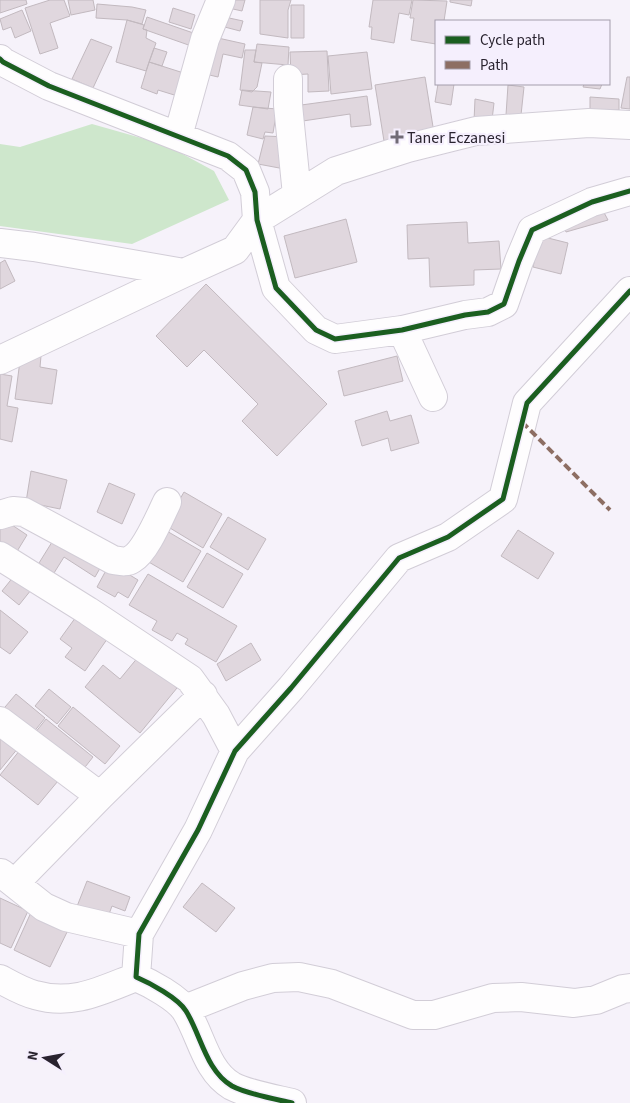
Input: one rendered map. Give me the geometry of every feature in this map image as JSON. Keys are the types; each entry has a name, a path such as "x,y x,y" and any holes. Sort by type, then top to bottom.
{"street":[{"path":"178,136 205,39 221,0"},
{"path":"0,59 49,86 228,156 246,170 255,192 257,220 276,288 316,330 335,339 402,330 465,315 488,312 504,304 518,261 532,230 592,202 630,191"},
{"path":"288,79 288,105 297,195"},
{"path":"0,360 235,250 257,220 336,170 408,148 476,131 589,123 630,125"},
{"path":"0,243 34,247 184,273"},
{"path":"136,977 139,934 198,830 234,751 291,688 399,558 448,537 503,499 526,402 630,291"},
{"path":"402,330 433,397"},
{"path":"0,515 13,511 24,512 113,560 124,562 133,559 142,550 168,502"},
{"path":"5,568 88,611 190,679 216,715 234,751"},
{"path":"139,934 66,917 44,907 7,878 100,796 203,695"},
{"path":"0,721 100,796"},
{"path":"0,980 36,995 59,999 83,998 136,977 158,987 185,1009 210,1061 220,1077 232,1086 292,1103"},
{"path":"185,1009 243,986 273,978 299,977 332,984 413,1015 434,1015 493,998 521,997 574,1003 596,1000 630,988"}],"green space":[{"path":"92,124 166,145 214,171 229,200 132,244 0,226 0,144 20,147"}],"building":[{"path":"0,0 26,0 27,4 0,13"},
{"path":"50,0 64,0 70,16 50,23 58,48 40,54 25,8"},
{"path":"68,0 93,0 95,10 71,15"},
{"path":"227,0 245,0 242,11 224,7"},
{"path":"260,0 291,0 288,10 288,38 260,34"},
{"path":"373,0 412,0 409,15 399,13 394,43 371,39 372,27 369,27"},
{"path":"413,0 447,1 444,20 435,20 435,44 411,40 414,18 410,18"},
{"path":"450,0 472,0 471,6 450,2"},
{"path":"97,4 146,10 142,24 127,20 96,18"},
{"path":"291,5 304,5 304,38 291,38"},
{"path":"173,8 195,15 191,29 169,22"},
{"path":"22,10 31,31 15,38 11,27 3,30 0,19"},
{"path":"220,16 243,21 240,31 217,25"},
{"path":"147,17 202,36 197,48 143,29"},
{"path":"127,20 144,25 143,29 147,30 146,38 156,43 146,71 116,62"},
{"path":"209,36 245,44 242,58 223,54 218,77 201,73"},
{"path":"91,39 112,47 93,88 72,79"},
{"path":"257,44 289,47 288,65 254,62"},
{"path":"154,48 167,52 162,66 149,62"},
{"path":"245,50 256,50 254,62 262,63 257,87 252,92 240,90"},
{"path":"327,51 329,91 308,92 308,74 291,75 290,52"},
{"path":"367,52 372,89 331,94 328,56"},
{"path":"149,62 190,75 184,98 158,90 157,94 141,88"},
{"path":"425,77 434,133 384,141 375,85"},
{"path":"627,77 630,77 630,109 621,108"},
{"path":"438,85 454,85 451,105 435,102"},
{"path":"508,85 524,87 521,115 506,115"},
{"path":"584,85 602,85 600,89 583,87"},
{"path":"242,90 271,92 268,109 239,105"},
{"path":"367,96 371,125 351,127 350,114 296,122 294,106"},
{"path":"590,97 619,99 619,110 590,111"},
{"path":"475,99 494,103 492,120 474,121"},
{"path":"253,107 277,109 273,133 265,132 263,139 247,135"},
{"path":"265,136 288,137 290,170 258,164"},
{"path":"601,207 608,220 566,232 562,221"},
{"path":"346,219 357,262 295,278 284,236"},
{"path":"467,222 468,243 499,241 501,269 474,270 474,285 430,287 429,258 408,259 407,225"},
{"path":"540,236 568,243 561,274 533,267"},
{"path":"5,260 15,281 0,289 0,263"},
{"path":"206,284 327,404 277,456 242,421 258,404 204,350 187,367 156,336"},
{"path":"21,353 41,356 40,367 57,370 52,404 15,399"},
{"path":"397,356 403,381 344,396 338,371"},
{"path":"0,374 12,376 7,406 18,408 12,442 0,439"},
{"path":"387,411 390,421 411,415 419,443 391,451 388,438 362,446 355,421"},
{"path":"31,471 67,480 60,509 26,502"},
{"path":"109,483 135,494 122,524 97,512"},
{"path":"184,492 222,514 203,548 165,525"},
{"path":"0,517 27,535 16,553 0,543"},
{"path":"228,517 266,539 248,570 210,547"},
{"path":"165,530 201,551 183,582 147,561"},
{"path":"518,530 554,553 538,579 501,556"},
{"path":"57,534 103,563 95,577 64,557 54,573 39,563"},
{"path":"207,553 243,574 223,608 187,587"},
{"path":"110,563 138,580 128,598 118,592 115,597 97,587"},
{"path":"18,571 35,585 19,605 2,591"},
{"path":"148,574 237,626 216,662 185,644 188,639 177,633 172,641 152,630 157,621 129,605"},
{"path":"0,610 28,632 10,654 0,647"},
{"path":"81,610 112,632 85,671 65,657 72,648 60,639"},
{"path":"251,643 261,660 226,681 217,664"},
{"path":"139,656 177,688 140,733 85,687 103,665 120,679"},
{"path":"49,689 71,707 57,724 35,706"},
{"path":"16,694 45,718 29,738 0,713"},
{"path":"73,707 120,746 105,764 58,726"},
{"path":"46,719 93,757 78,776 31,738"},
{"path":"0,732 19,747 0,770"},
{"path":"20,750 58,781 38,805 0,775"},
{"path":"87,881 130,897 125,911 112,906 105,925 74,914"},
{"path":"202,883 235,908 216,932 183,907"},
{"path":"0,898 28,911 11,948 0,943"},
{"path":"33,908 70,926 50,967 14,950"}],"marked path":[{"path":"522,422 610,510"}],"cycle path":[{"path":"0,59 49,86 228,156 246,170 255,192 257,220 276,288 316,330 335,339 402,330 465,315 488,312 504,304 532,230 592,202 630,191"},
{"path":"292,1103 245,1091 232,1086 223,1079 210,1062 191,1020 182,1006 163,991 136,977 139,934 198,830 235,751 291,688 399,558 448,537 503,499 527,403 630,291"}],"place":[{"name":"Taner Eczanesi","path":"397,137"}]}
